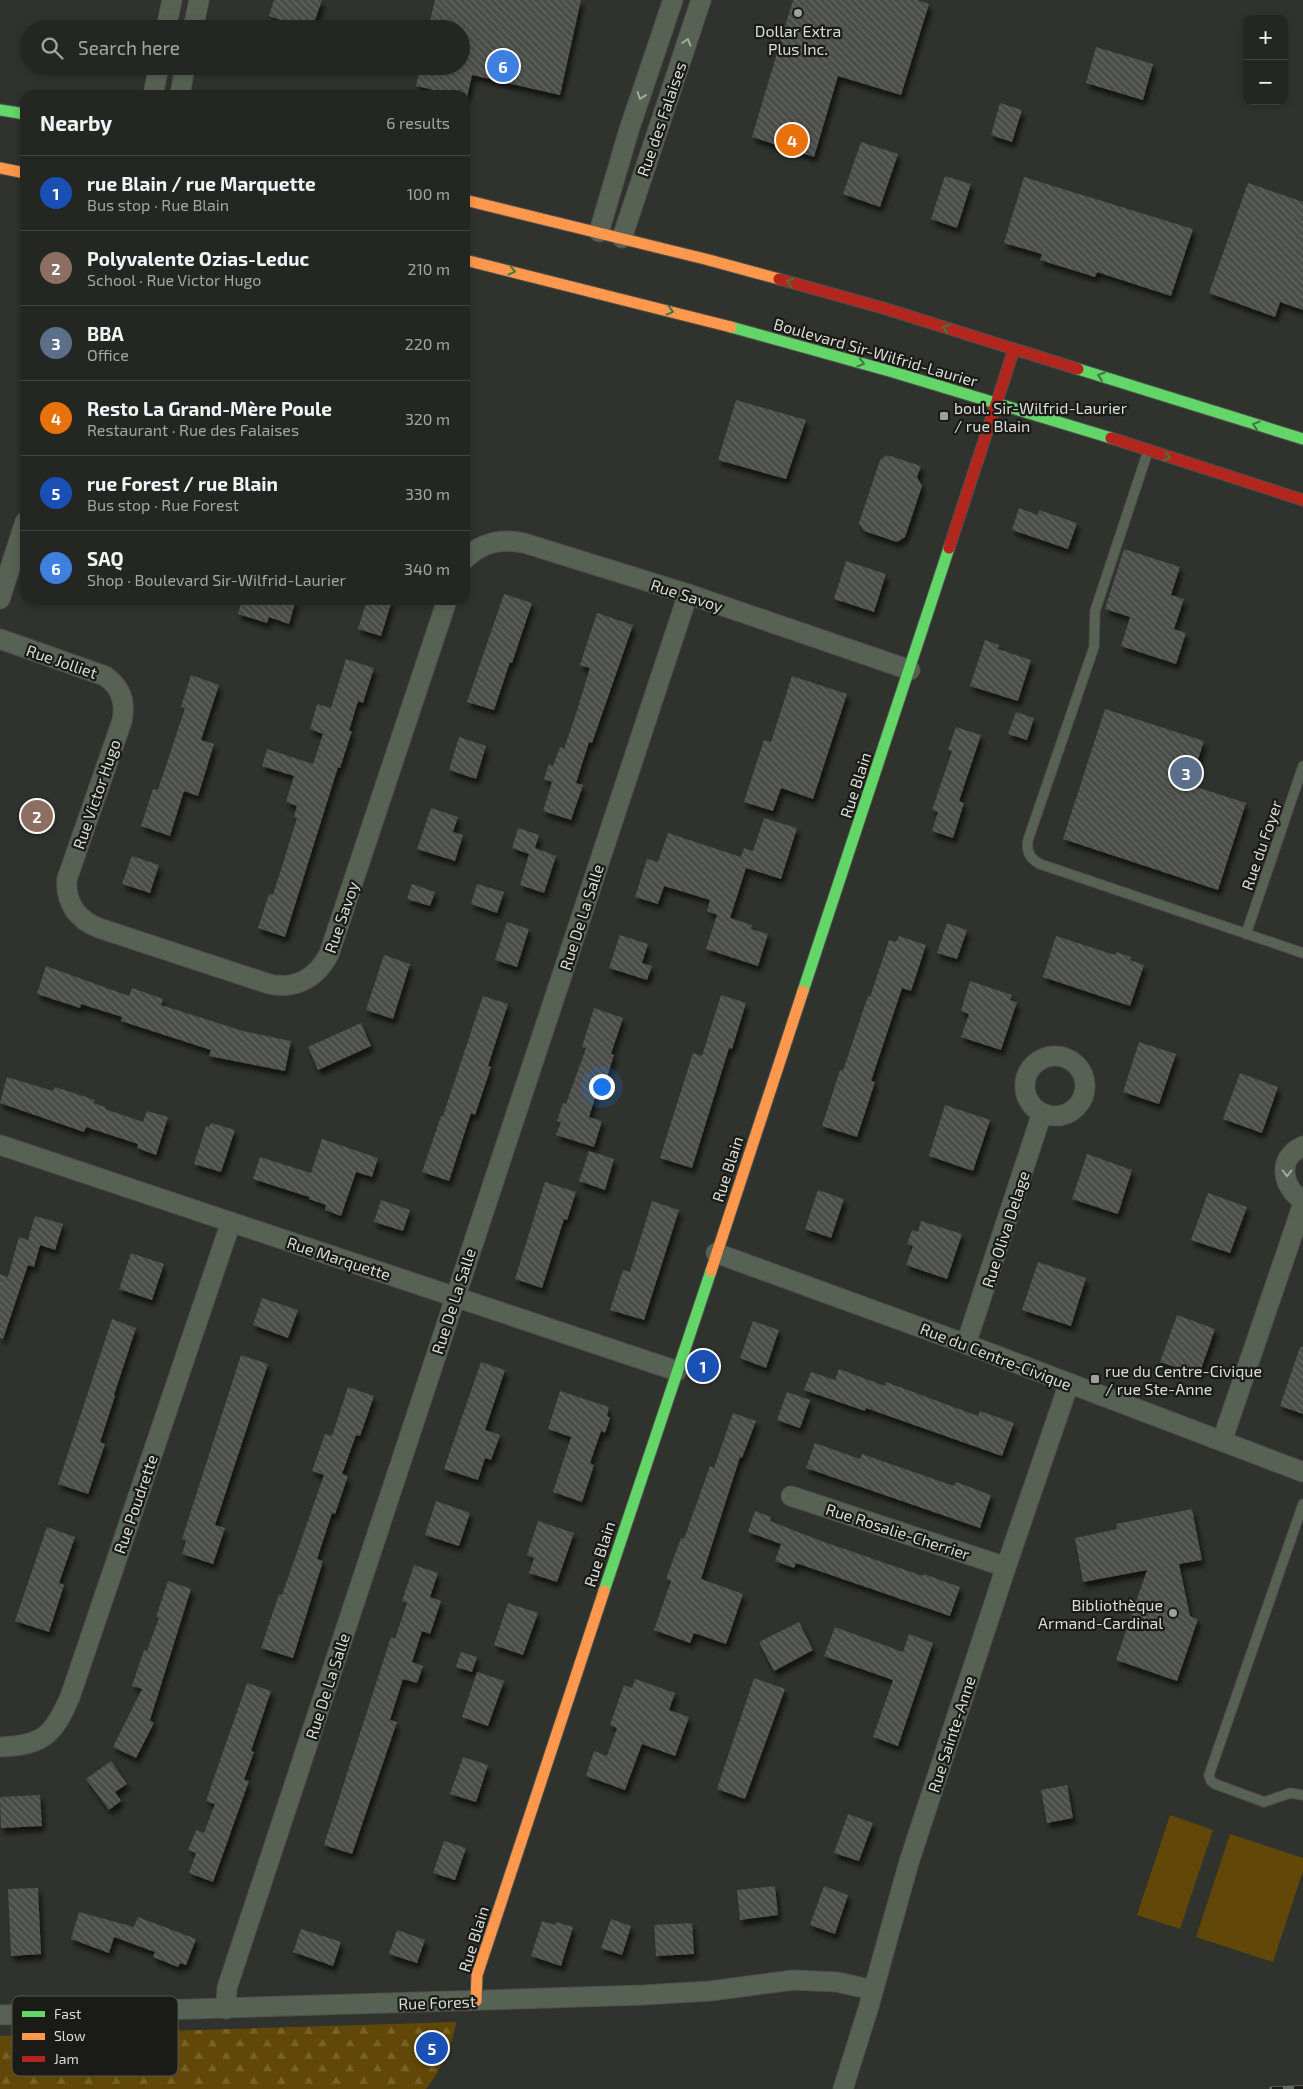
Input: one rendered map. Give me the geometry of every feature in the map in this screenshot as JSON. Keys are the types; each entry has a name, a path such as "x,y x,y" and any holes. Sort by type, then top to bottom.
{"main road":[{"path":"0,110 20,113"},
{"path":"0,168 20,172"},
{"path":"470,201 759,273 883,308 1303,439"},
{"name":"Boulevard Sir-Wilfrid-Laurier","path":"470,261 587,289 834,355 1303,500"},
{"name":"Rue Blain","path":"476,2001 477,1975 910,670 1014,349"}],"street":[{"path":"168,20 172,0"},
{"path":"195,20 199,0"},
{"name":"Rue des Falaises","path":"599,232 626,139 673,0"},
{"name":"Rue des Falaises","path":"622,238 701,0"},
{"path":"154,90 157,75"},
{"path":"181,90 184,75"},
{"path":"0,599 20,537"},
{"name":"Rue Savoy","path":"470,556 485,545 500,541 516,541 688,594 910,670"},
{"name":"Rue De La Salle","path":"226,2009 227,1988 688,594"},
{"name":"Rue Savoy","path":"69,900 76,912 91,925 259,980 276,985 291,985 311,977 322,967 331,948 445,605"},
{"name":"Rue Jolliet","path":"0,639 96,672 110,679 119,689"},
{"name":"Rue Victor Hugo","path":"69,900 67,886 69,872 123,714 123,702 119,689"},
{"name":"Rue Oliva Delage","path":"966,1344 1042,1113"},
{"name":"Rue Marquette","path":"0,1145 677,1370"},
{"path":"1222,1441 1303,1203 1288,1188 1285,1169 1293,1152 1303,1146"},
{"name":"Rue Poudrette","path":"0,1747 22,1746 43,1738 58,1722 70,1697 231,1222"},
{"name":"Rue du Centre-Civique","path":"716,1253 966,1344 1303,1472"},
{"name":"Rue Sainte-Anne","path":"843,2089 909,1862 1069,1383"},
{"name":"Rue Rosalie-Cherrier","path":"791,1496 1006,1567"},
{"name":"Rue Forest","path":"178,2010 680,1993 793,1980 837,1982 873,1990"}],"lane":[{"path":"1148,451 1096,611 1094,647 1028,840 1027,848 1033,860 1040,864 1303,953"},
{"name":"Rue du Foyer","path":"1246,934 1298,795 1303,766"},
{"path":"1303,1504 1209,1775 1211,1781 1215,1784 1264,1802 1290,1793 1303,1795"}],"green space":[{"path":"1170,1815 1213,1830 1180,1929 1137,1915"},
{"path":"1230,1834 1303,1858 1303,1871 1273,1962 1196,1937"},
{"path":"456,2022 452,2040 445,2057 426,2089 0,2089 0,2036 12,2036 12,2076 178,2076 178,2031"}],"building":[{"path":"274,0 322,0 315,20 280,20 269,16"},
{"path":"435,0 581,0 560,95 472,75 469,90 433,90 416,86 418,75 470,75 470,20 430,20"},
{"path":"793,0 917,0 929,4 901,95 838,76 814,157 752,137"},
{"path":"1096,47 1153,64 1143,100 1086,83"},
{"path":"1000,103 1022,110 1012,142 991,135"},
{"path":"861,142 898,154 880,207 843,194"},
{"path":"945,176 971,184 957,228 931,219"},
{"path":"1024,177 1193,229 1171,296 1097,272 1095,277 1040,260 1042,254 1004,243"},
{"path":"1248,183 1303,202 1303,310 1280,302 1275,317 1209,293"},
{"path":"736,400 806,420 786,479 718,460"},
{"path":"887,455 921,466 917,477 922,486 905,537 897,542 864,531 859,523 880,460"},
{"path":"1019,508 1038,515 1039,510 1077,523 1068,549 1012,530"},
{"path":"1124,549 1180,567 1171,595 1184,599 1174,629 1186,633 1176,664 1121,646 1130,617 1105,609"},
{"path":"846,561 886,574 874,612 834,599"},
{"path":"504,594 532,603 494,710 467,702"},
{"path":"241,605 295,605 289,624 269,617 267,623 238,614"},
{"path":"365,605 390,605 381,636 358,629"},
{"path":"597,613 633,625 592,743 589,742 576,783 583,785 571,820 543,811 552,782 544,779 549,764 553,766 560,747 564,749 576,714 589,671 589,668 580,665"},
{"path":"985,640 999,645 998,649 1031,660 1018,701 970,686"},
{"path":"346,659 374,668 363,703 358,701 349,731 352,731 340,768 338,767 285,937 258,928 269,894 273,895 297,818 294,817 297,806 286,802 294,776 262,766 267,749 313,764 323,734 310,729 317,704 331,708"},
{"path":"191,675 219,685 201,740 214,744 198,796 184,791 170,836 141,826 153,789 158,790 185,708 181,707"},
{"path":"792,676 847,694 813,799 781,788 773,811 744,802 764,740 771,742"},
{"path":"1105,709 1204,741 1190,785 1246,803 1218,890 1063,839"},
{"path":"1016,712 1034,718 1027,740 1008,734"},
{"path":"956,727 981,735 959,801 964,803 953,838 932,831 938,812 932,810 952,751 948,750"},
{"path":"459,737 486,746 476,779 449,770"},
{"path":"431,808 458,817 453,832 463,835 455,861 417,849"},
{"path":"764,818 797,828 781,879 746,868 730,918 752,925 751,929 768,934 758,966 706,949 717,915 707,911 710,900 664,886 658,904 635,897 647,859 658,862 668,833 741,857 744,848 753,851"},
{"path":"518,828 539,835 535,848 556,856 544,893 520,885 529,854 512,848"},
{"path":"132,856 159,865 150,893 122,884"},
{"path":"412,884 435,892 430,906 407,899"},
{"path":"477,884 504,892 497,913 471,904"},
{"path":"507,922 529,929 517,967 495,960"},
{"path":"947,923 967,930 957,959 937,953"},
{"path":"620,935 648,944 642,963 652,966 647,980 609,968"},
{"path":"899,936 926,945 911,991 902,988 871,1081 875,1082 857,1137 822,1126 840,1070 843,1071 889,940 896,942"},
{"path":"1056,936 1115,955 1116,952 1131,957 1130,960 1144,965 1130,1006 1043,977"},
{"path":"384,955 410,964 393,1019 366,1010"},
{"path":"46,966 129,996 132,988 163,999 161,1005 243,1031 291,1041 285,1071 209,1056 211,1050 121,1021 122,1017 81,1004 80,1008 37,994"},
{"path":"970,981 1012,995 1010,1000 1017,1002 1001,1050 961,1037 969,1014 961,1011"},
{"path":"721,995 746,1003 732,1049 729,1048 692,1168 660,1158 693,1053 702,1056"},
{"path":"483,996 508,1004 488,1066 491,1067 475,1115 471,1113 449,1181 422,1172 441,1116 443,1116"},
{"path":"594,1008 623,1018 611,1054 614,1055 607,1077 602,1075 589,1117 602,1121 594,1147 556,1135 561,1122 557,1121 563,1103 566,1104 586,1048 582,1047"},
{"path":"361,1023 371,1046 318,1070 308,1047"},
{"path":"1139,1042 1176,1054 1159,1104 1123,1092"},
{"path":"1240,1073 1278,1087 1262,1133 1223,1119"},
{"path":"7,1077 53,1091 55,1087 95,1100 94,1103 105,1107 105,1109 143,1122 147,1111 168,1117 156,1155 137,1148 138,1144 86,1127 84,1132 0,1103"},
{"path":"945,1105 990,1120 973,1171 929,1156"},
{"path":"211,1123 235,1130 221,1172 194,1164 206,1126 209,1127"},
{"path":"322,1139 378,1158 372,1177 356,1172 341,1216 325,1210 326,1205 309,1199 309,1197 253,1179 260,1157 311,1173"},
{"path":"589,1151 614,1159 605,1190 579,1181"},
{"path":"1087,1154 1132,1170 1118,1214 1072,1199"},
{"path":"545,1182 576,1192 567,1220 564,1219 542,1288 515,1279"},
{"path":"818,1190 844,1199 831,1238 805,1229"},
{"path":"1208,1193 1247,1207 1230,1253 1191,1240"},
{"path":"381,1200 410,1210 403,1231 374,1222"},
{"path":"652,1201 679,1210 644,1320 610,1310 623,1270 630,1272"},
{"path":"35,1216 63,1224 55,1250 40,1245 34,1267 28,1265 3,1339 0,1338 0,1274 8,1277 19,1237 28,1240"},
{"path":"921,1221 962,1234 947,1279 906,1265 913,1246 907,1244 912,1230 918,1232"},
{"path":"131,1253 164,1264 152,1300 119,1289"},
{"path":"1038,1262 1086,1278 1071,1326 1022,1310"},
{"path":"262,1298 298,1310 288,1338 253,1325"},
{"path":"1177,1315 1215,1329 1199,1375 1160,1362"},
{"path":"112,1319 136,1328 100,1442 105,1444 88,1494 58,1484"},
{"path":"753,1321 779,1330 766,1368 740,1358"},
{"path":"1300,1347 1303,1347 1303,1414 1280,1406"},
{"path":"241,1355 268,1364 215,1525 225,1528 213,1564 182,1554 186,1541 182,1539"},
{"path":"481,1362 505,1370 485,1430 500,1435 491,1460 485,1458 478,1480 444,1469"},
{"path":"839,1369 885,1386 886,1382 978,1416 980,1411 1014,1423 1002,1456 866,1408 865,1411 804,1390 811,1372 835,1380"},
{"path":"348,1387 374,1396 360,1436 356,1435 342,1474 348,1476 335,1514 332,1513 317,1559 323,1561 293,1658 261,1648 279,1594 282,1595 324,1475 312,1471 325,1434 332,1436"},
{"path":"560,1391 609,1407 607,1416 610,1418 605,1433 601,1431 590,1463 594,1465 582,1502 553,1492 571,1437 548,1429"},
{"path":"787,1392 810,1400 800,1428 777,1420"},
{"path":"733,1413 756,1421 742,1458 740,1457 701,1579 743,1594 726,1644 694,1633 690,1643 654,1630 671,1581 666,1579 681,1538 684,1539 710,1466 714,1468"},
{"path":"815,1443 860,1459 862,1454 954,1486 956,1482 991,1495 980,1528 806,1468"},
{"path":"436,1501 470,1513 459,1546 425,1535"},
{"path":"1192,1509 1202,1560 1179,1564 1190,1616 1198,1619 1177,1681 1116,1660 1147,1570 1083,1582 1075,1538 1117,1529 1116,1524"},
{"path":"755,1511 771,1517 770,1521 821,1541 960,1587 950,1616 796,1563 794,1568 775,1561 781,1544 748,1532"},
{"path":"538,1521 574,1533 557,1582 529,1573 534,1558 527,1555"},
{"path":"47,1527 75,1537 59,1583 64,1585 49,1632 15,1621"},
{"path":"414,1565 438,1573 430,1597 441,1601 430,1634 422,1631 412,1662 423,1666 417,1683 403,1679 390,1720 397,1722 352,1854 324,1845 391,1637 395,1639 407,1603 402,1601"},
{"path":"168,1581 191,1589 150,1720 154,1723 136,1758 113,1747 142,1689 132,1686 144,1650 147,1651 159,1618 156,1617"},
{"path":"508,1603 538,1613 523,1655 494,1645"},
{"path":"799,1622 813,1650 774,1671 759,1642"},
{"path":"835,1627 903,1652 909,1634 933,1643 898,1746 873,1737 893,1680 824,1656"},
{"path":"461,1652 477,1657 472,1672 456,1667"},
{"path":"477,1672 504,1681 488,1726 462,1717"},
{"path":"754,1678 785,1689 745,1799 717,1789"},
{"path":"635,1679 675,1693 669,1710 689,1717 675,1756 642,1744 625,1790 586,1776 594,1751 607,1756 617,1728 610,1725 624,1685 632,1688"},
{"path":"247,1683 271,1691 251,1751 254,1752 244,1780 249,1781 213,1882 189,1873 196,1853 188,1850 196,1830 204,1833 215,1804 206,1801"},
{"path":"463,1757 488,1765 476,1802 450,1794"},
{"path":"111,1761 127,1784 115,1792 121,1801 109,1810 86,1779"},
{"path":"1067,1785 1073,1818 1047,1823 1041,1790"},
{"path":"40,1795 42,1826 1,1828 0,1797"},
{"path":"848,1814 873,1823 859,1861 834,1853"},
{"path":"444,1841 466,1848 455,1880 433,1873"},
{"path":"775,1886 778,1915 740,1920 737,1890"},
{"path":"824,1886 848,1895 835,1934 810,1925"},
{"path":"38,1888 41,1954 11,1956 8,1889"},
{"path":"79,1912 134,1927 138,1917 196,1939 186,1965 180,1963 178,1967 153,1957 155,1952 114,1937 109,1953 71,1939"},
{"path":"611,1919 631,1926 622,1955 601,1948"},
{"path":"542,1921 555,1925 556,1922 573,1927 561,1966 531,1956"},
{"path":"692,1923 694,1954 656,1956 654,1925"},
{"path":"301,1929 341,1942 333,1966 293,1952"},
{"path":"397,1930 425,1940 417,1963 389,1954"}],"railway":[{"path":"1272,2089 1303,2088"}],"traffic: fast":[{"path":"0,110 20,113"},
{"path":"731,327 893,372 1111,438"},
{"path":"1078,369 1303,439"},
{"path":"803,991 949,548"},
{"path":"604,1591 711,1271"}],"traffic: slow":[{"path":"0,168 20,172"},
{"path":"470,201 779,279"},
{"path":"470,261 731,327"},
{"path":"711,1271 803,991"},
{"path":"476,2001 477,1975 604,1591"}],"traffic: jam":[{"path":"779,279 883,308 1078,369"},
{"path":"949,548 1014,349"},
{"path":"1111,438 1303,500"}],"place":[{"name":"Dollar Extra Plus Inc.","path":"798,13"},
{"name":"SAQ","path":"503,66"},
{"name":"Resto La Grand-Mère Poule","path":"792,140"},
{"name":"boul. Sir-Wilfrid-Laurier / rue Blain","path":"944,416"},
{"name":"BBA","path":"1186,773"},
{"name":"Polyvalente Ozias-Leduc","path":"37,816"},
{"name":"rue Blain / rue Marquette","path":"703,1366"},
{"name":"rue du Centre-Civique / rue Ste-Anne","path":"1095,1379"},
{"name":"Bibliothèque Armand-Cardinal","path":"1173,1613"},
{"name":"rue Forest / rue Blain","path":"432,2048"}]}
